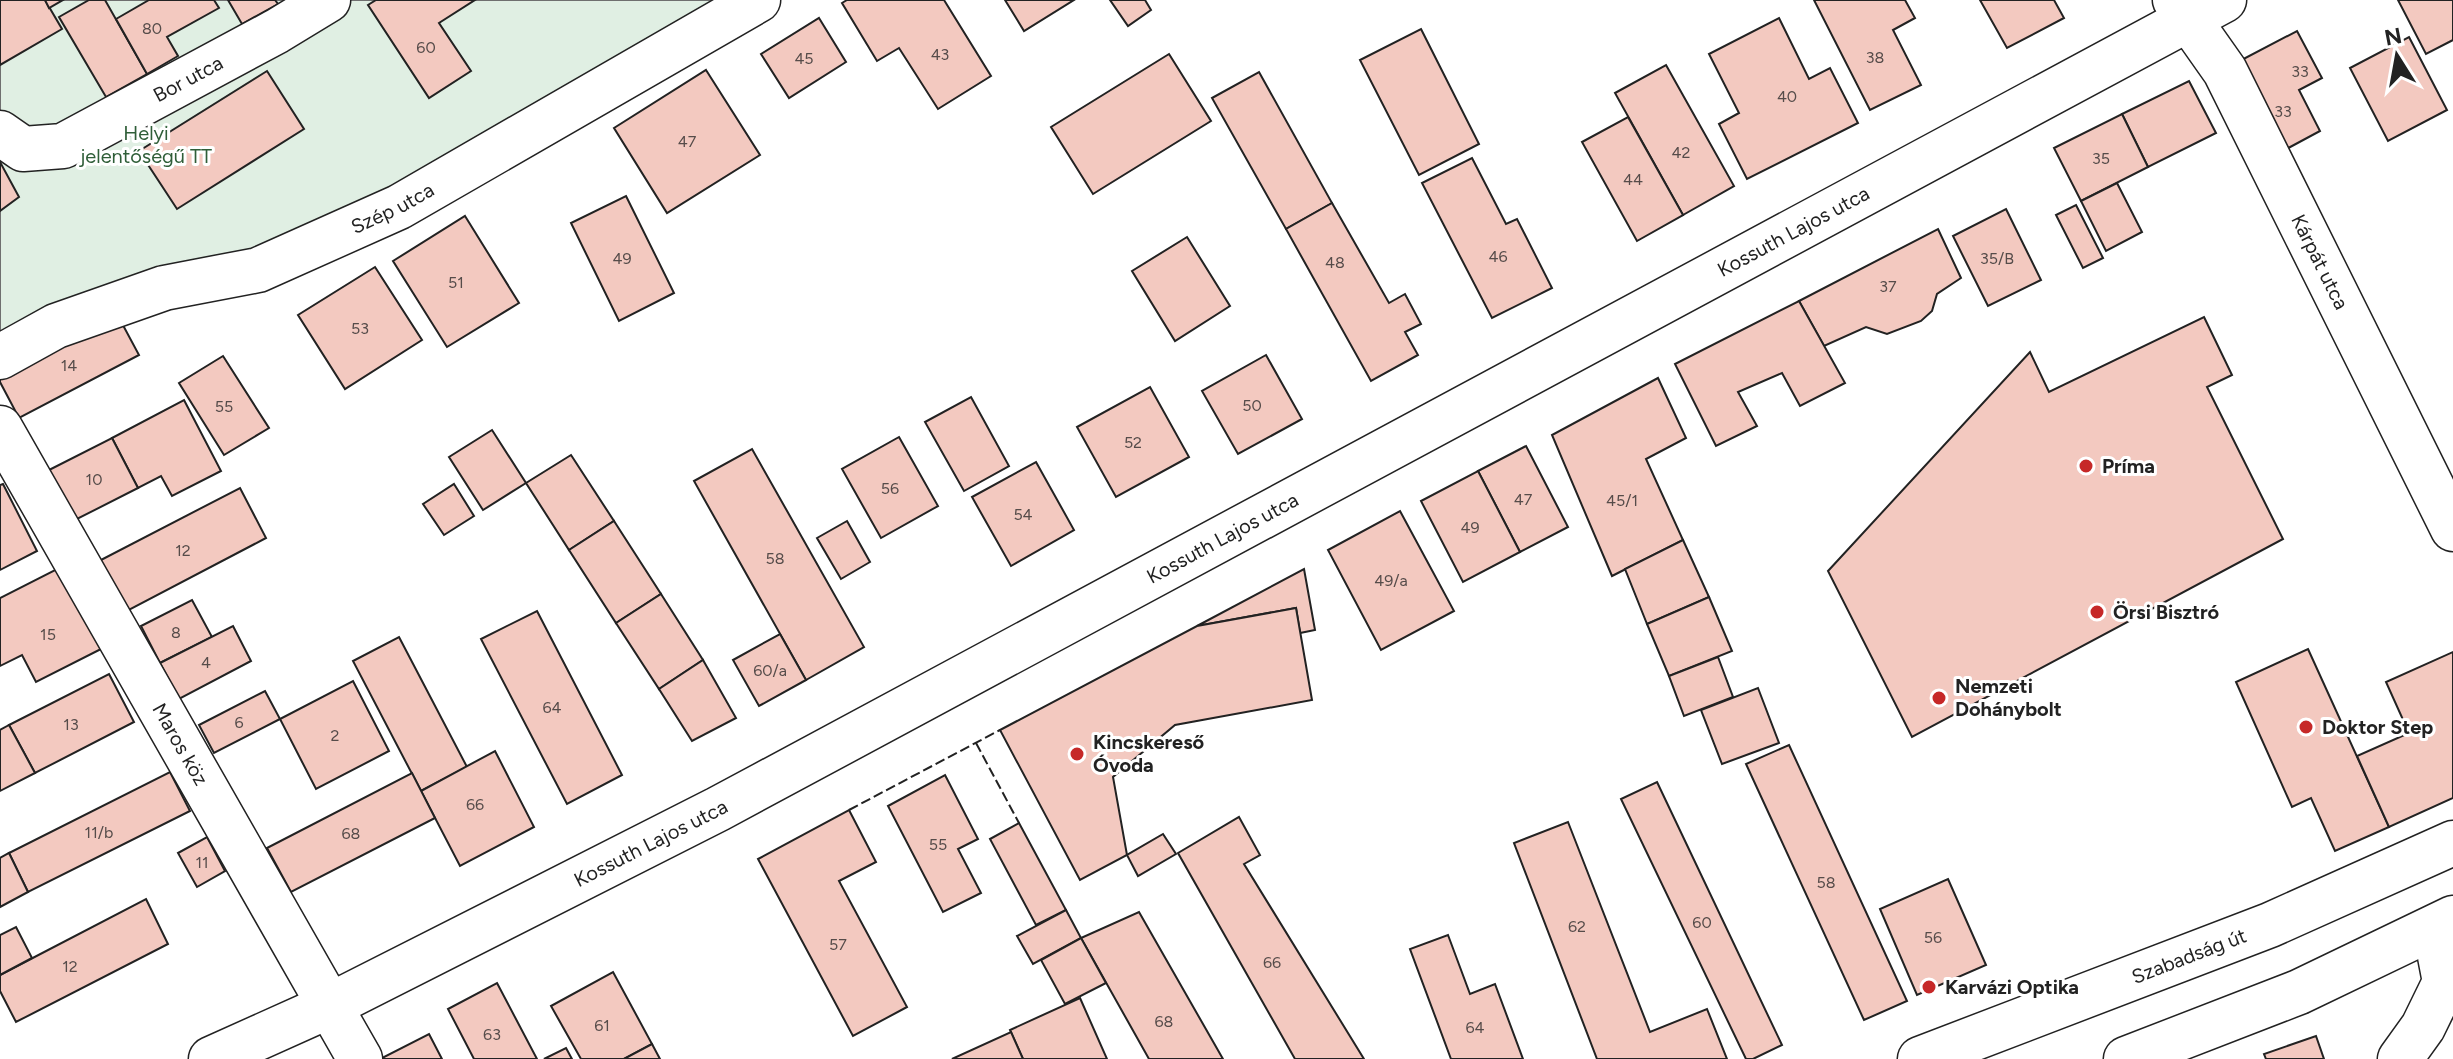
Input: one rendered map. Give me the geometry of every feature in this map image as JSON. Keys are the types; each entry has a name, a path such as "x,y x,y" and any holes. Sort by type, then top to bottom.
{"street":[{"name":"Bor utca","path":"0,133 23,149 63,146 277,31 328,0"},
{"name":"Szép utca","path":"0,357 56,326 164,288 258,270 399,207 758,0"},
{"name":"Kárpát utca","path":"2195,7 2453,529"},
{"name":"Kossuth Lajos utca","path":"211,1059 329,1006 718,809 2195,7"},
{"name":"Maros köz","path":"0,428 360,1059"},
{"name":"Szabadság út","path":"1920,1059 2270,925 2453,843"},
{"path":"2126,1059 2299,992 2449,942 2445,982 2423,1027 2400,1059"}],"green space":[{"name":"Helyi jelentőségű TT","path":"0,0 758,0 399,207 0,357"}],"building":[{"path":"0,0 45,0 62,29 0,65"},
{"path":"45,0 63,0 49,8"},
{"path":"89,0 105,0 147,74 106,97 59,17"},
{"path":"149,0 214,0 219,8 167,37 178,56 147,74 116,19"},
{"path":"228,0 275,0 278,4 242,24"},
{"path":"376,0 475,0 439,23 471,71 429,98 368,5"},
{"path":"847,0 944,0 991,76 938,109 899,48 877,61 842,3"},
{"path":"1005,0 1074,0 1024,31"},
{"path":"1110,0 1145,0 1151,10 1128,26"},
{"path":"1814,0 1905,0 1915,18 1893,30 1921,85 1870,110"},
{"path":"1980,0 2054,0 2064,18 2007,48"},
{"path":"2398,0 2453,0 2453,40 2426,54"},
{"path":"819,18 846,62 789,98 761,54"},
{"path":"1779,18 1809,79 1830,68 1858,123 1747,179 1719,124 1739,113 1709,54"},
{"path":"1421,29 1479,144 1419,175 1360,60"},
{"path":"2297,31 2322,78 2299,90 2320,131 2279,153 2232,65"},
{"path":"2409,37 2447,110 2388,141 2350,68"},
{"path":"1169,54 1211,121 1093,194 1051,127"},
{"path":"1666,65 1734,186 1683,215 1615,93"},
{"path":"706,70 760,155 667,213 614,128"},
{"path":"267,71 304,129 177,209 139,151"},
{"path":"1259,72 1332,203 1286,229 1212,98"},
{"path":"2189,81 2216,133 2148,167 2122,114"},
{"path":"2122,114 2148,167 2081,201 2054,148"},
{"path":"1628,117 1683,215 1637,241 1582,142"},
{"path":"1472,158 1506,224 1517,219 1552,288 1492,318 1422,183"},
{"path":"0,162 19,197 0,211"},
{"path":"2117,183 2142,232 2106,251 2081,201"},
{"path":"626,196 674,293 619,321 571,223"},
{"path":"1332,203 1389,303 1405,294 1421,324 1405,332 1418,355 1371,381 1286,229"},
{"path":"2076,205 2103,258 2083,268 2056,215"},
{"path":"2006,209 2041,280 1988,306 1953,236"},
{"path":"465,216 519,303 447,347 393,261"},
{"path":"1938,229 1961,278 1937,294 1932,311 1921,321 1887,334 1866,327 1824,346 1799,301"},
{"path":"1187,237 1230,306 1175,341 1132,271"},
{"path":"375,267 422,340 345,389 298,315"},
{"path":"1799,301 1845,383 1800,406 1782,373 1738,392 1757,426 1716,446 1675,364"},
{"path":"117,314 139,355 19,418 0,382 0,375"},
{"name":"Príma","path":"2204,317 2232,375 2207,387 2283,539 1912,737 1828,571 2030,352 2049,392"},
{"path":"1266,355 1302,419 1238,454 1202,391"},
{"path":"223,356 269,428 224,455 179,383"},
{"path":"1658,378 1686,438 1646,459 1683,540 1612,576 1552,435"},
{"path":"1150,387 1189,457 1116,497 1077,427"},
{"path":"971,397 1009,466 964,491 925,422"},
{"path":"184,400 221,471 172,496 161,476 138,488 112,438"},
{"path":"492,430 526,483 483,510 449,457"},
{"path":"899,437 938,506 881,538 842,469"},
{"path":"112,438 138,488 75,520 49,470"},
{"path":"1526,446 1568,527 1520,552 1478,471"},
{"path":"752,449 864,647 806,680 694,481"},
{"path":"571,455 614,521 569,550 526,483"},
{"path":"1036,462 1074,530 1011,566 972,497"},
{"path":"1478,471 1520,552 1463,582 1421,501"},
{"path":"3,484 37,551 0,570 0,485"},
{"path":"454,484 474,516 444,535 423,504"},
{"path":"240,488 266,538 125,612 99,561"},
{"path":"1400,511 1454,611 1381,650 1328,550"},
{"path":"614,521 661,594 616,623 569,550"},
{"path":"847,521 870,562 841,579 817,538"},
{"path":"1683,540 1709,597 1647,624 1625,569"},
{"path":"61,567 103,648 36,682 22,655 0,666 0,598"},
{"path":"1304,569 1315,630 1300,633 1296,608 1197,626"},
{"path":"661,594 703,660 659,689 616,623"},
{"path":"1709,597 1732,651 1669,676 1647,624"},
{"path":"192,600 212,637 160,663 141,626"},
{"name":"Kincskereső Óvoda","path":"1296,608 1312,700 1175,725 1113,777 1127,855 1080,880 1000,730 1197,626"},
{"path":"537,611 622,775 567,804 481,639"},
{"path":"233,626 251,661 179,699 160,663"},
{"path":"780,634 806,680 759,706 733,660"},
{"path":"399,637 467,767 421,791 353,661"},
{"path":"2308,649 2389,827 2335,851 2311,798 2292,807 2236,682"},
{"path":"2453,652 2453,798 2389,827 2357,756 2409,733 2386,682"},
{"path":"1718,657 1733,697 1684,716 1669,676"},
{"path":"703,660 736,718 692,741 659,689"},
{"path":"109,674 134,722 35,773 9,725"},
{"path":"353,681 389,751 316,789 280,719"},
{"path":"1758,688 1779,743 1722,764 1701,710"},
{"path":"265,691 280,719 214,753 199,725"},
{"path":"9,725 35,773 0,791 0,730"},
{"path":"1789,745 1907,1001 1864,1020 1746,764"},
{"path":"495,751 534,827 460,866 421,791"},
{"path":"170,772 190,811 28,892 9,853"},
{"path":"412,773 435,818 291,892 267,848"},
{"path":"945,775 978,839 958,849 981,893 943,912 888,806"},
{"path":"1657,782 1782,1045 1753,1059 1746,1059 1621,799"},
{"path":"849,810 876,862 839,881 907,1007 853,1036 758,859"},
{"path":"1239,817 1260,855 1244,864 1364,1059 1295,1059 1178,853"},
{"path":"1568,822 1650,1032 1707,1009 1727,1059 1597,1059 1514,843"},
{"path":"1019,823 1066,910 1036,925 990,839"},
{"path":"1163,834 1176,854 1138,876 1127,855"},
{"path":"207,837 225,871 197,887 178,853"},
{"path":"9,853 28,892 0,907 0,858"},
{"path":"1948,879 1986,965 1917,995 1880,909"},
{"path":"146,899 168,944 16,1022 0,991 0,975"},
{"path":"1066,910 1081,938 1033,964 1017,936"},
{"path":"1139,912 1223,1059 1149,1059 1081,938"},
{"path":"16,927 32,958 0,975 0,935"},
{"path":"1448,935 1470,994 1495,984 1523,1059 1451,1059 1410,949"},
{"path":"1081,938 1106,983 1065,1004 1041,960"},
{"path":"613,972 652,1044 624,1059 581,1059 551,1006"},
{"path":"497,983 537,1059 474,1059 448,1009"},
{"path":"1080,998 1107,1059 1023,1059 1010,1030"},
{"path":"1011,1032 1023,1059 952,1059"},
{"path":"429,1034 442,1059 382,1058"},
{"path":"2316,1036 2324,1059 2266,1059 2264,1054"},
{"path":"652,1044 660,1059 624,1059"},
{"path":"566,1048 572,1059 544,1059"}],"fence":[{"path":"849,810 1000,730"},
{"path":"976,743 1019,823"}],"place":[{"name":"Príma","path":"2086,466"},
{"name":"Örsi Bisztró","path":"2097,612"},
{"name":"Nemzeti Dohánybolt","path":"1939,698"},
{"name":"Doktor Step","path":"2306,727"},
{"name":"Kincskereső Óvoda","path":"1077,754"},
{"name":"Karvázi Optika","path":"1929,987"}]}
